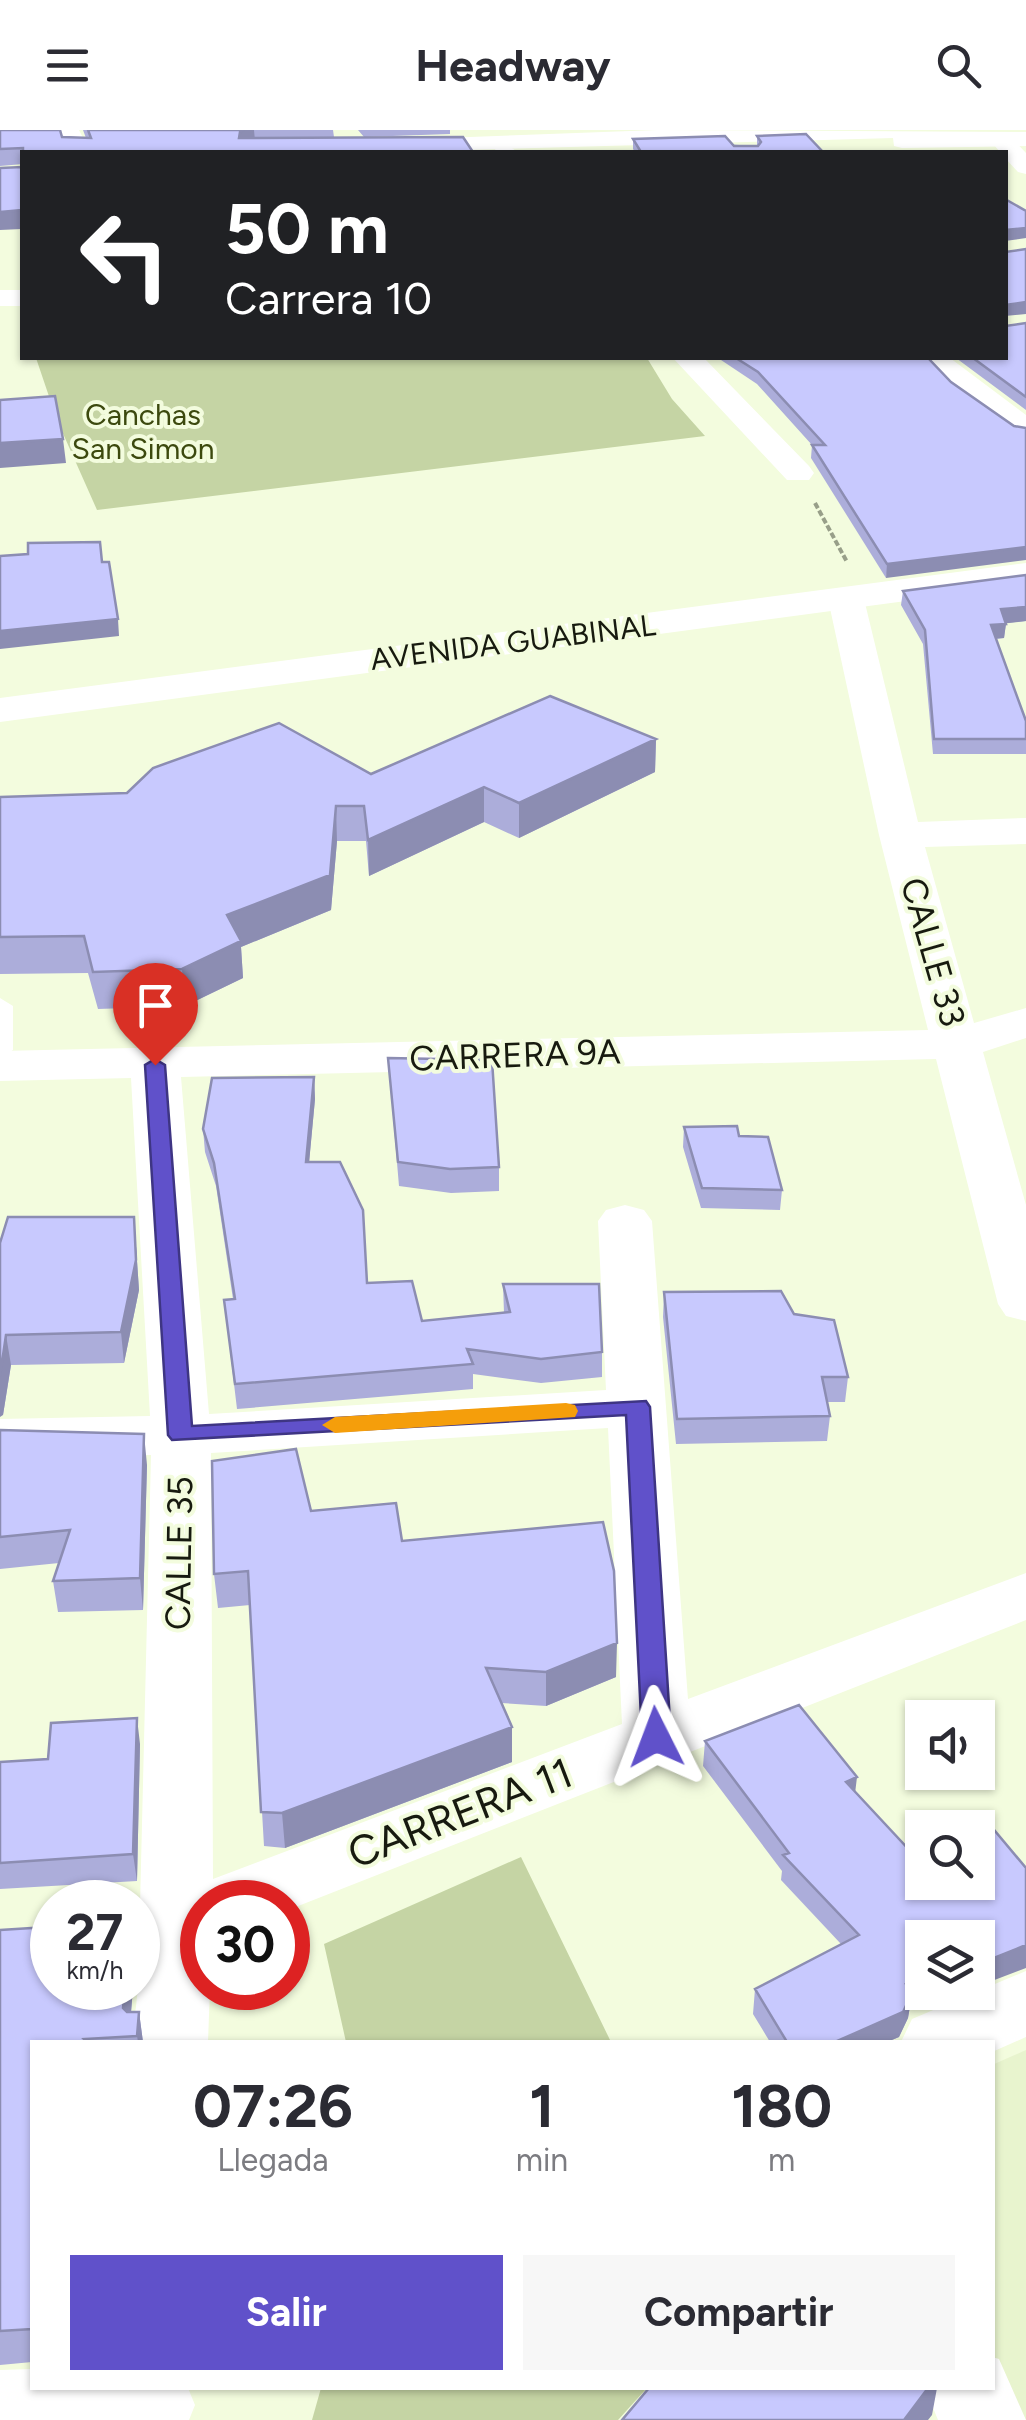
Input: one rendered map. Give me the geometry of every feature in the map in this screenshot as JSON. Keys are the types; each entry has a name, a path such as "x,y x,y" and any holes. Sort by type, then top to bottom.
{"street":[{"path":"269,150 349,139 940,130"},
{"path":"1000,139 1026,168"},
{"path":"624,150 1026,139"},
{"path":"690,360 798,473"},
{"path":"936,360 963,385 1026,429"},
{"path":"963,385 1026,404"},
{"name":"AVENIDA GUABINAL","path":"0,710 850,588 1026,554"},
{"name":"AVENIDA GUABINAL","path":"0,687 850,588 1026,574"},
{"name":"CALLE 33","path":"850,588 900,835 959,1044 964,1080 1016,1238 1026,1304"},
{"path":"900,835 1026,830"},
{"name":"CARRERA 9A","path":"0,1066 959,1044 1026,1022"},
{"name":"CALLE 35","path":"155,1065 181,1435 187,1880"},
{"path":"624,1221 656,1737"},
{"path":"0,1438 181,1435 638,1407"},
{"name":"CARRERA 11","path":"281,1880 1026,1595"},
{"name":"CALLE 35","path":"170,2040 180,1968"},
{"path":"943,2040 1026,2002"},
{"path":"969,2390 982,2420"},
{"path":"0,2412 153,2404"}],"lane":[{"path":"0,1006 0,1050"}],"path":[{"path":"798,473 850,588"}],"shaded area":[{"path":"1026,2050 1026,2420 995,2382 995,2064"}],"green space":[{"name":"Canchas San Simon","path":"37,360 648,360 672,399 705,436 97,510 57,420"},
{"path":"521,1857 610,2040 346,2040 324,1944"},
{"path":"320,2390 645,2390 618,2420 312,2420"}],"building":[{"path":"0,130 60,130 62,137 91,138 88,130 244,130 239,138 463,137 472,150 23,148 0,149"},
{"path":"806,134 821,150 640,150 633,139 725,136 734,146 758,146 761,142 757,136"},
{"path":"20,167 20,210 0,212 0,168"},
{"path":"1008,201 1026,211 1026,228 1008,230"},
{"path":"1026,249 1026,302 1008,305 1008,252"},
{"path":"1026,323 1026,397 976,360 1008,360 1008,326"},
{"path":"739,360 930,360 951,382 1014,426 1026,428 1026,547 887,564 812,445 825,445 758,372"},
{"path":"55,396 63,439 0,443 0,400"},
{"path":"100,542 102,562 109,562 118,619 0,631 0,556 28,554 28,543"},
{"path":"1026,575 1026,607 1001,609 1006,624 991,625 1026,721 1026,739 934,739 925,630 903,591"},
{"path":"550,696 656,739 519,803 484,787 368,840 364,806 336,806 330,875 227,915 241,941 182,969 93,972 84,936 0,937 0,797 127,793 153,768 279,723 371,774"},
{"path":"388,1058 492,1060 499,1167 450,1169 398,1162"},
{"path":"314,1077 306,1162 340,1162 363,1210 367,1283 412,1281 422,1321 510,1312 503,1284 599,1284 602,1352 541,1359 467,1349 473,1364 235,1384 224,1300 235,1299 214,1163 203,1129 212,1078"},
{"path":"737,1126 739,1136 768,1137 782,1190 702,1188 684,1127"},
{"path":"8,1217 134,1217 136,1260 121,1332 6,1335 0,1376 0,1243"},
{"path":"781,1291 794,1314 834,1320 848,1377 822,1377 830,1416 677,1419 664,1292"},
{"path":"0,1430 144,1434 140,1578 53,1581 70,1530 0,1537"},
{"path":"296,1449 311,1511 396,1503 402,1541 603,1522 614,1571 617,1643 546,1672 486,1668 512,1727 282,1813 261,1812 248,1571 214,1574 212,1461"},
{"path":"799,1705 857,1777 846,1782 905,1845 905,1900 995,1900 995,1831 1026,1868 1026,1945 995,1958 995,1920 905,1920 903,2012 840,2040 786,2040 755,1989 859,1935 783,1855 789,1853 705,1741"},
{"path":"137,1718 133,1854 0,1863 0,1762 48,1759 51,1723"},
{"path":"30,1928 30,2010 139,2012 137,2036 30,2040 30,2329 0,2331 0,1930"},
{"path":"647,2390 926,2390 904,2420 622,2420"}],"slow traffic":[{"path":"335,1425 566,1411"}],"route":[{"path":"155,1065 181,1435 638,1407 656,1737"}]}
